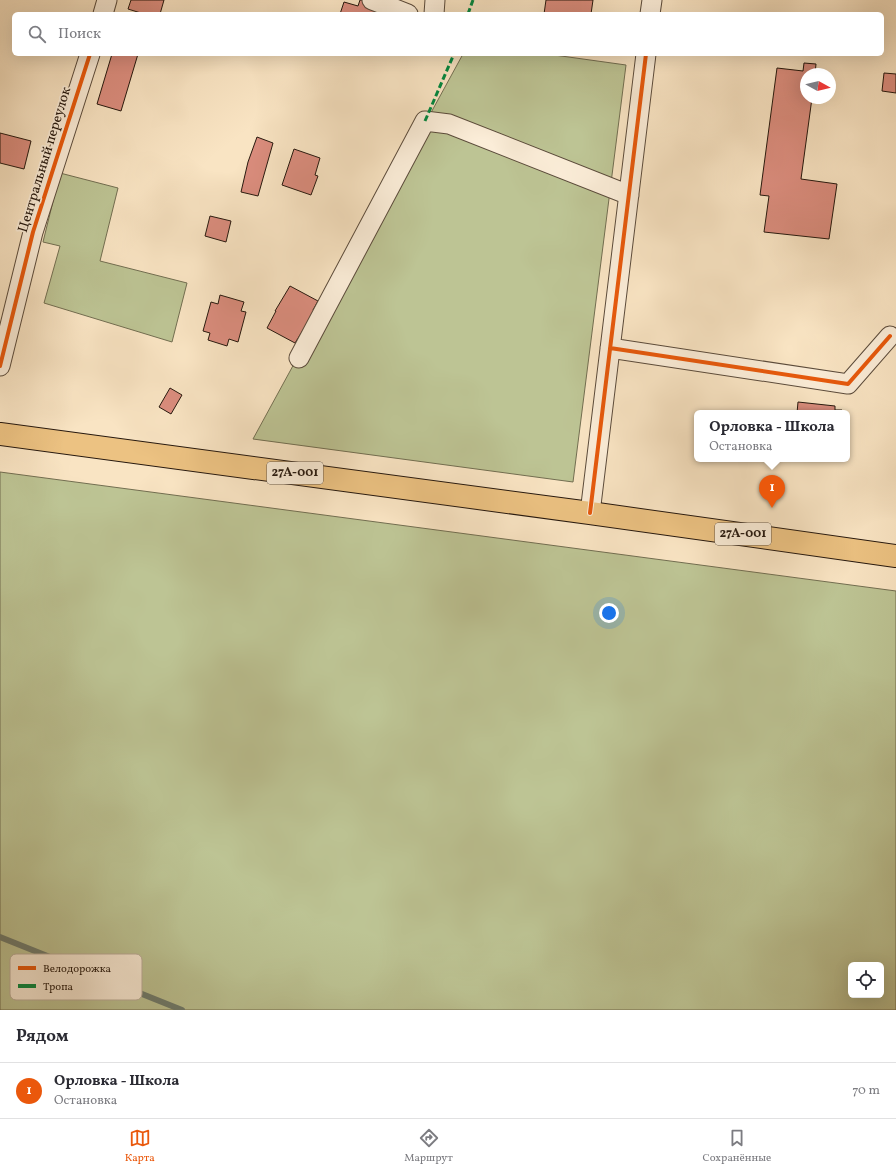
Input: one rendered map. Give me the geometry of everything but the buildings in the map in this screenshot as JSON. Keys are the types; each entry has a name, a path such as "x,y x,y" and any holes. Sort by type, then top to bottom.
{"main road":[{"name":"27А-001","path":"0,434 590,513 896,556"}],"street":[{"path":"104,12 107,0"},
{"path":"372,0 403,12"},
{"path":"434,12 435,0"},
{"path":"650,12 652,0"},
{"name":"Центральный переулок","path":"0,366 33,232 89,56"},
{"path":"590,513 646,56"},
{"path":"299,358 425,121 449,124 629,195"},
{"path":"610,348 848,384 890,336"}],"green space":[{"path":"462,56 561,56 626,65 573,482 253,439"},
{"path":"60,173 118,188 100,261 187,283 172,342 44,303 60,246 43,242"},
{"path":"0,472 896,591 896,1010 0,1010"}],"waterway":[{"path":"0,937 42,954"},
{"path":"142,994 182,1010"}],"marked path":[{"path":"469,12 473,0"},
{"path":"425,121 453,56"}],"cycle path":[{"path":"0,366 33,232 89,56"},
{"path":"590,513 646,56"},
{"path":"610,348 848,384 890,336"}],"place":[{"name":"Орловка - Школа","path":"772,508"}]}
